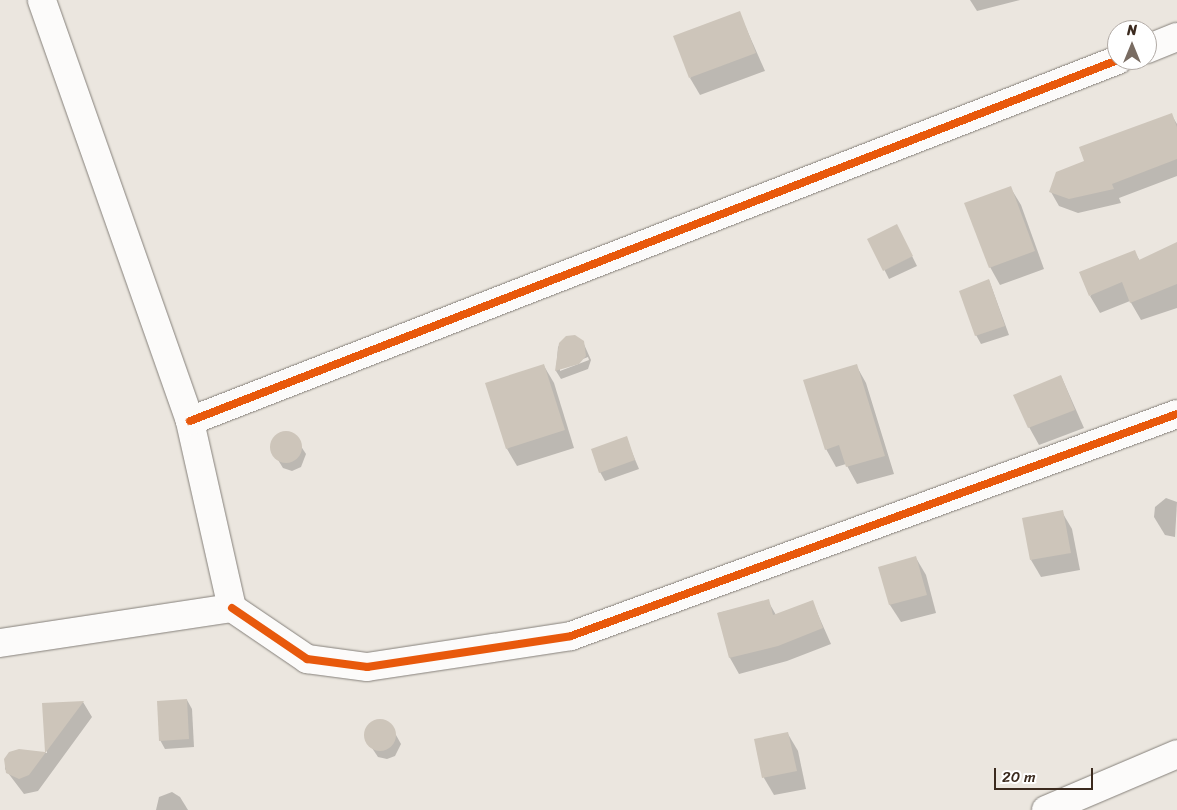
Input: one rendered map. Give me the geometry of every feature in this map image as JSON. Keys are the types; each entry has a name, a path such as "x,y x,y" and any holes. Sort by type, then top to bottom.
{"street":[{"path":"42,0 190,421 232,608"},
{"path":"1157,45 1177,37"},
{"path":"190,421 1107,64"},
{"path":"0,643 232,608 307,659 367,667 571,636 1177,414"},
{"path":"1046,810 1177,754"}],"building":[{"path":"740,11 756,53 689,78 673,36"},
{"path":"1172,113 1177,127 1177,159 1112,184 1114,189 1069,199 1049,192 1056,172 1084,161 1079,147"},
{"path":"1011,186 1035,251 989,268 964,203"},
{"path":"897,224 913,256 883,271 867,239"},
{"path":"1177,242 1177,284 1130,303 1122,282 1089,296 1079,272 1135,250 1139,260"},
{"path":"989,279 1005,326 975,336 959,291"},
{"path":"575,335 584,341 586,356 579,364 555,371 559,343 566,336"},
{"path":"544,364 565,430 506,449 485,383"},
{"path":"857,364 885,456 846,467 839,445 825,450 803,380"},
{"path":"1061,375 1075,410 1028,428 1013,395"},
{"path":"286,431 292,432 297,436 301,441 301,453 297,458 292,462 286,463 280,462 275,458 271,453 270,447 271,441 275,436 280,432"},
{"path":"627,436 635,460 599,473 591,449"},
{"path":"1063,510 1071,553 1030,560 1022,518"},
{"path":"916,556 927,595 889,605 878,567"},
{"path":"769,599 773,615 813,600 823,628 778,646 729,658 717,613"},
{"path":"187,699 189,739 159,741 157,701"},
{"path":"84,701 29,775 19,779 6,773 4,759 9,752 19,749 45,752 42,703"},
{"path":"380,719 386,720 391,724 395,729 395,741 391,746 386,750 380,751 374,750 369,746 365,741 364,735 365,729 369,724 374,720"},
{"path":"788,732 797,771 762,778 754,739"}],"cycle path":[{"path":"190,421 1107,64"},
{"path":"232,608 307,659 367,667 571,636 1177,414"}]}
